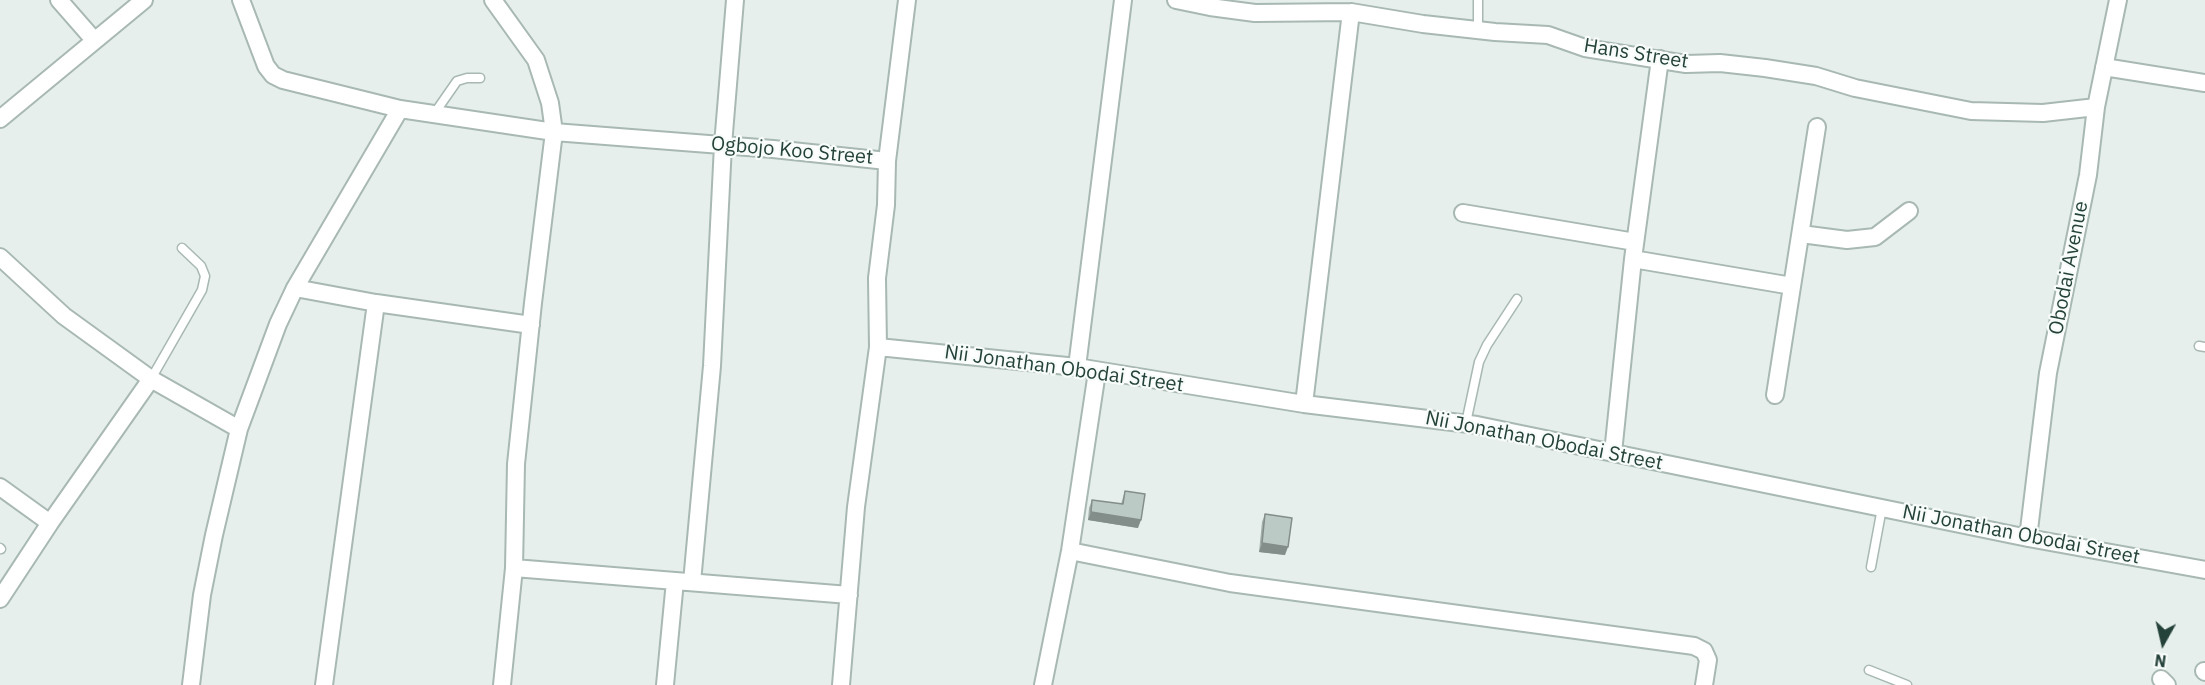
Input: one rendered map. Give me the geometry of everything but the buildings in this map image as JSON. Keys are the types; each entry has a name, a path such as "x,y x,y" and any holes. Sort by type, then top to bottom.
{"street":[{"path":"59,0 94,40"},
{"path":"0,119 144,0"},
{"name":"Ogbojo Koo Street","path":"241,0 266,66 273,75 283,80 400,109 554,132 887,160 886,205 877,278 878,347 856,507 849,595"},
{"path":"493,0 537,60 550,103 554,132 516,464 514,568 502,685"},
{"path":"665,685 683,582 712,366 723,145 735,0"},
{"path":"887,160 907,0"},
{"path":"1077,367 1123,0"},
{"name":"Hans Street","path":"1176,0 1255,13 1352,6 1423,24 1548,35 1585,48 1686,64 1720,63 1816,76 1867,90 1971,111 2043,113 2096,107"},
{"name":"Obodai Avenue","path":"2028,538 2048,373 2088,175 2096,107 2118,0"},
{"path":"1304,404 1352,6"},
{"path":"1613,453 1634,250 1660,59"},
{"path":"2104,67 2205,83"},
{"path":"192,685 193,655 202,595 239,429 278,324 295,288 400,109"},
{"path":"1775,395 1817,127"},
{"path":"1801,234 1846,240 1875,237 1909,211"},
{"path":"1463,213 1792,285"},
{"path":"0,257 64,316 151,379 239,429"},
{"path":"295,288 376,303 531,325"},
{"path":"324,685 376,303"},
{"name":"Nii Jonathan Obodai Street","path":"878,347 1077,367 1304,404 1466,423 2028,538 2205,570"},
{"path":"1043,685 1070,551 1097,372"},
{"path":"0,599 151,379"},
{"path":"0,488 50,523"},
{"path":"1070,551 1230,583 1694,646 1704,651 1708,660 1704,685"},
{"path":"514,568 849,595 841,685"}],"lane":[{"path":"1478,0 1478,30"},
{"path":"434,114 457,81 480,78"},
{"path":"151,379 202,290 205,276 201,266 182,248"},
{"path":"1466,423 1479,362 1487,345 1517,299"},
{"path":"1871,567 1882,508"},
{"path":"1869,670 1907,685"}]}
